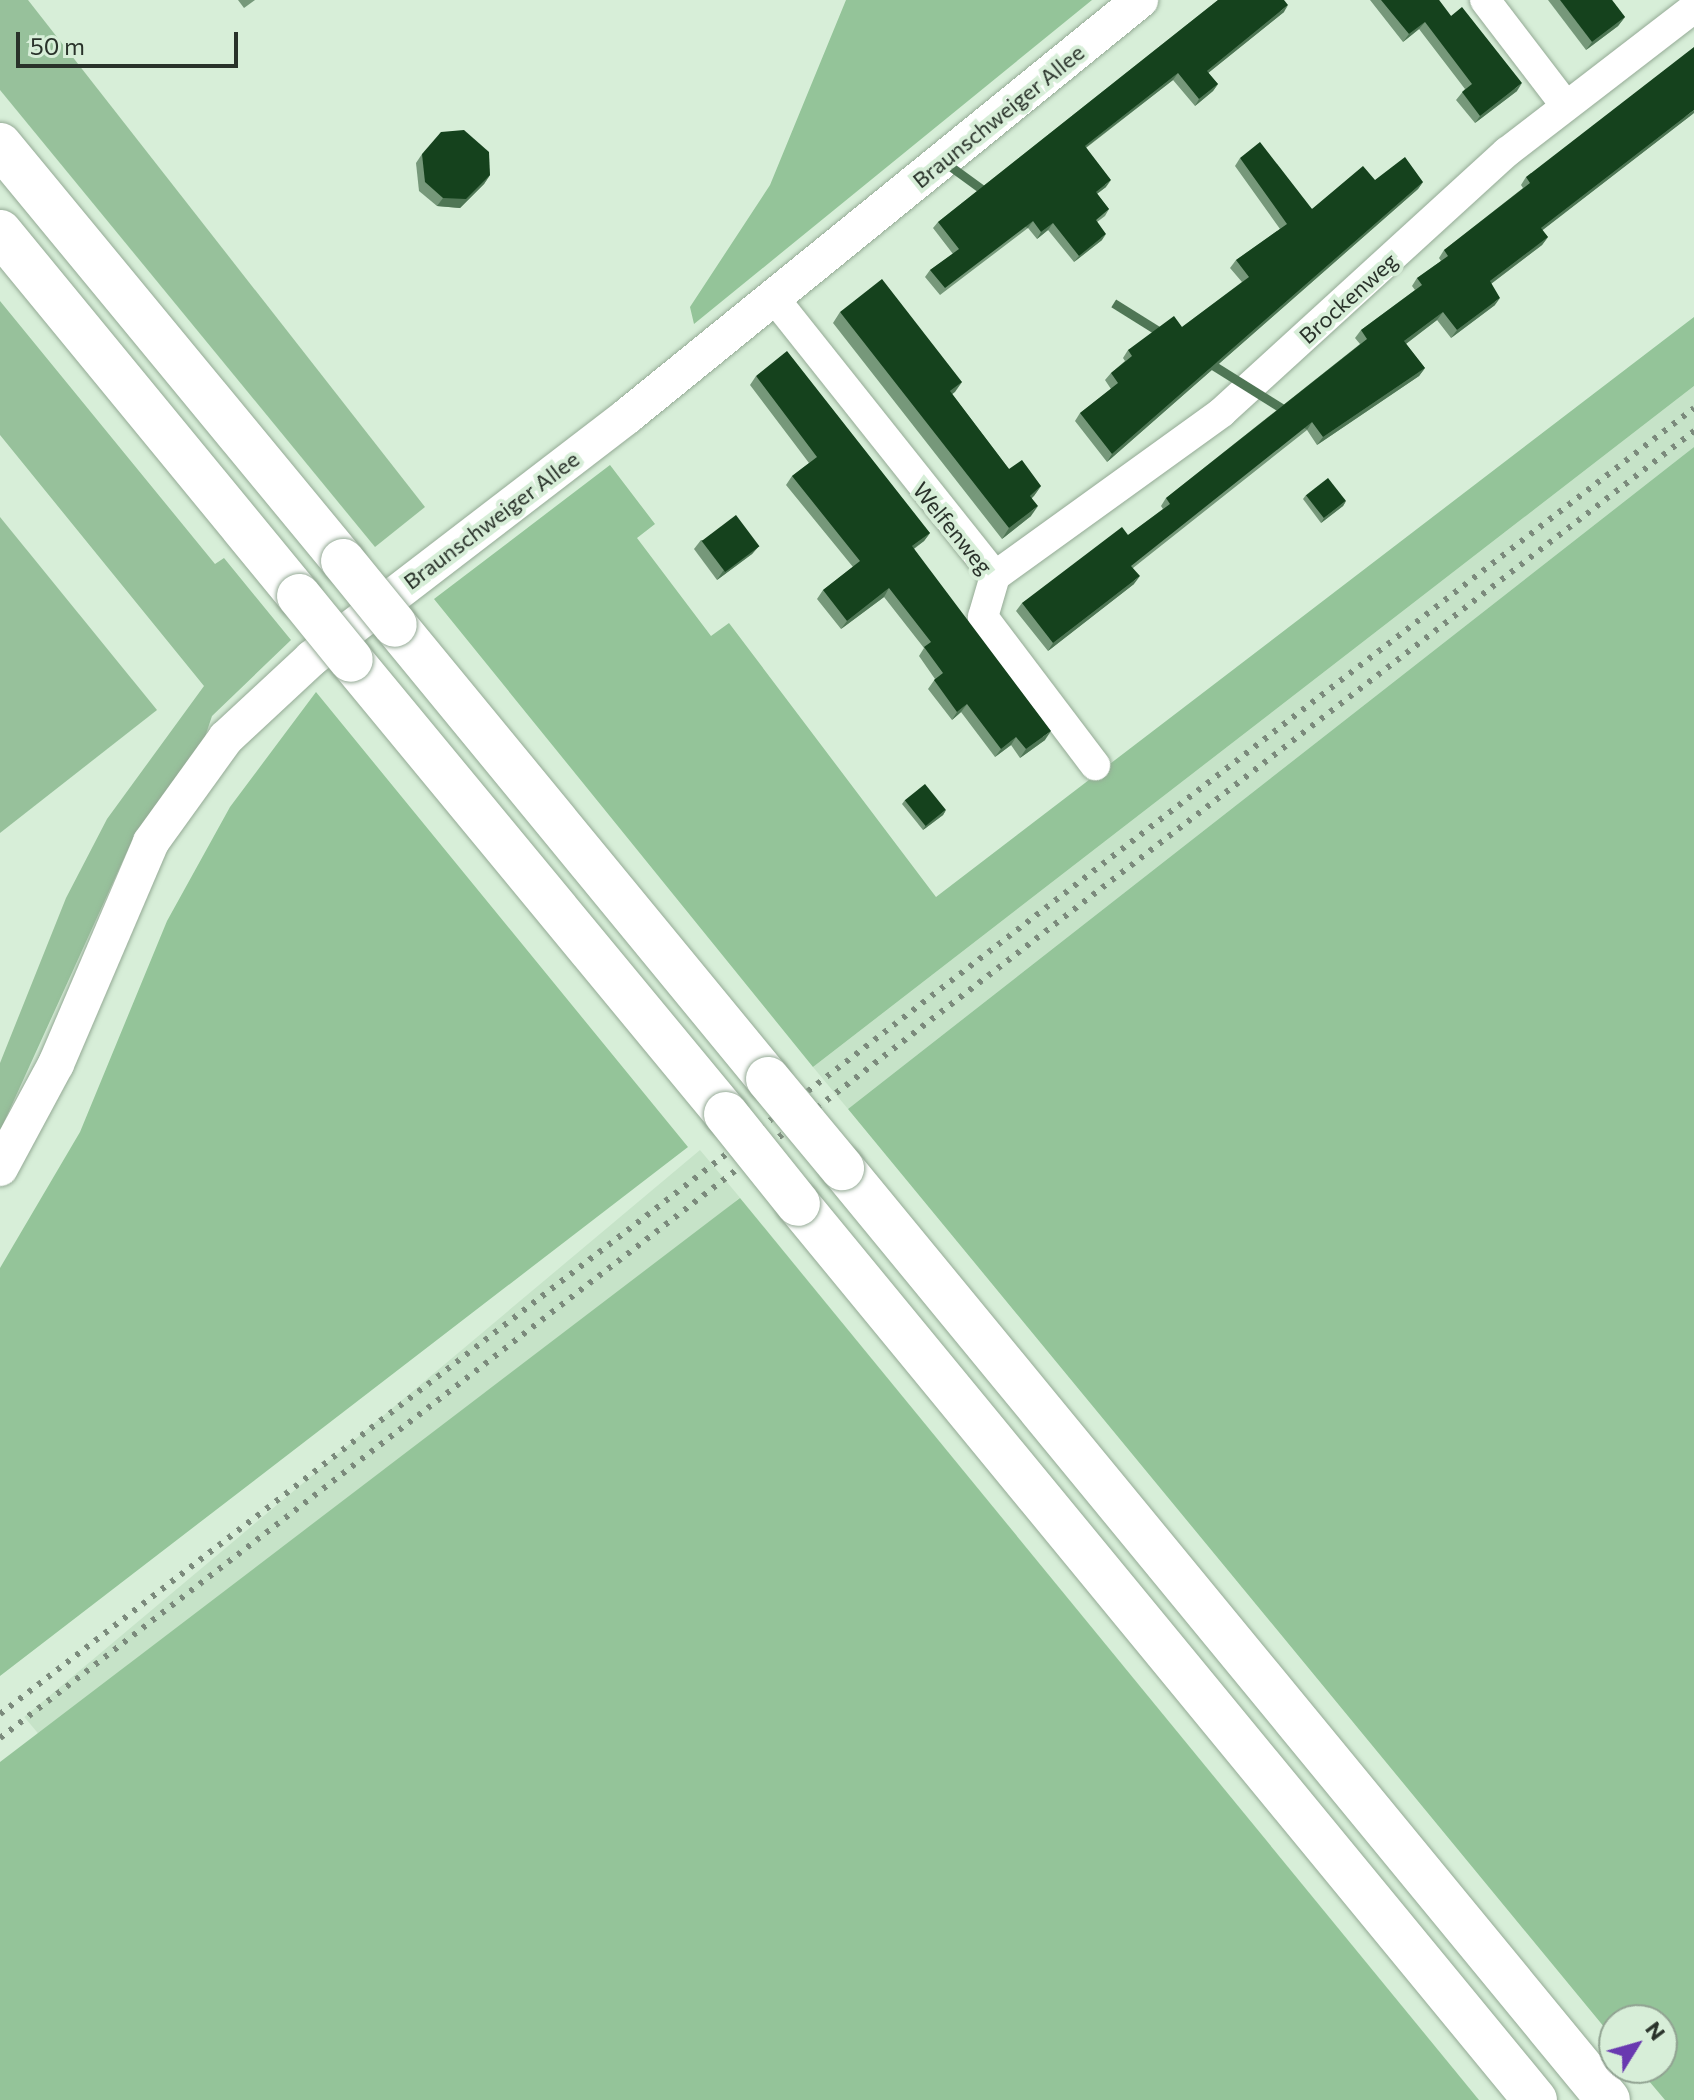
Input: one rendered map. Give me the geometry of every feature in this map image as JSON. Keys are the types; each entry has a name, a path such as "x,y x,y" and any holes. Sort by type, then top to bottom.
{"highway":[{"path":"0,145 1608,2100"},
{"path":"0,232 1535,2100"}],"street":[{"name":"Braunschweiger Allee","path":"0,1168 56,1064 151,842 226,738 312,658 774,298 1140,0"},
{"path":"1485,0 1566,106"},
{"name":"Brockenweg","path":"995,576 1222,412 1566,106 1694,8"},
{"name":"Welfenweg","path":"774,298 995,576 983,617 1095,765"}],"shaded area":[{"path":"0,0 28,0 425,507 375,547 0,90"},
{"path":"846,0 1092,0 694,324 690,307 770,185"},
{"path":"0,301 215,564 224,558 291,640 212,716 205,737 135,834 0,1131 0,1063 66,898 107,819 204,686 0,435"},
{"path":"1694,317 1694,386 813,1067 434,599 610,465 655,524 637,538 711,636 729,623 936,897"},
{"path":"1694,386 1694,447 848,1109 813,1067"},
{"path":"1694,447 1694,2100 1665,2100 1652,2084 1678,2084 1678,2004 1598,2004 1598,2020 848,1109"},
{"path":"0,517 157,710 0,833"},
{"path":"316,692 688,1147 0,1676 0,1268 80,1132 167,921 230,807"},
{"path":"700,1150 740,1197 64,1764 24,1717"},
{"path":"740,1198 1479,2100 0,2100 0,1762"}],"building":[{"path":"1218,0 1284,0 1288,5 1207,71 1218,84 1199,99 1178,73 1085,146 1111,180 1096,192 1109,209 1096,220 1106,234 1079,256 1053,223 1041,232 1033,221 945,288 930,270 959,249 938,222"},
{"path":"1381,0 1439,0 1451,16 1462,7 1522,83 1480,116 1462,92 1472,84 1425,22 1409,34"},
{"path":"1560,0 1612,0 1625,17 1592,42"},
{"path":"1694,47 1694,110 1541,228 1548,237 1490,281 1500,298 1457,330 1443,312 1404,341 1425,368 1323,437 1312,422 1131,566 1140,576 1053,643 1022,603 1122,527 1128,535 1170,504 1166,498 1367,339 1361,330 1422,285 1417,278 1448,256 1444,250 1530,183 1526,177"},
{"path":"464,130 489,152 490,175 466,199 443,198 425,182 422,154 441,132"},
{"path":"1260,142 1312,209 1363,166 1375,180 1405,157 1423,182 1112,454 1080,413 1118,383 1111,373 1132,356 1128,350 1174,316 1182,327 1249,277 1236,260 1287,224 1240,158"},
{"path":"882,279 962,382 950,391 1009,469 1022,460 1041,486 1030,496 1038,506 1009,528 840,312"},
{"path":"787,351 930,533 912,546 1051,731 1026,749 1016,737 1001,749 967,704 957,712 934,680 943,673 924,647 931,642 889,588 847,621 823,590 860,561 792,476 817,457 756,376"},
{"path":"1328,478 1346,501 1324,518 1306,495"},
{"path":"736,515 759,546 725,572 702,541"},
{"path":"925,784 946,810 926,826 905,800"}],"railway":[{"path":"0,1714 1694,408"},
{"path":"0,1738 1694,431"}]}
